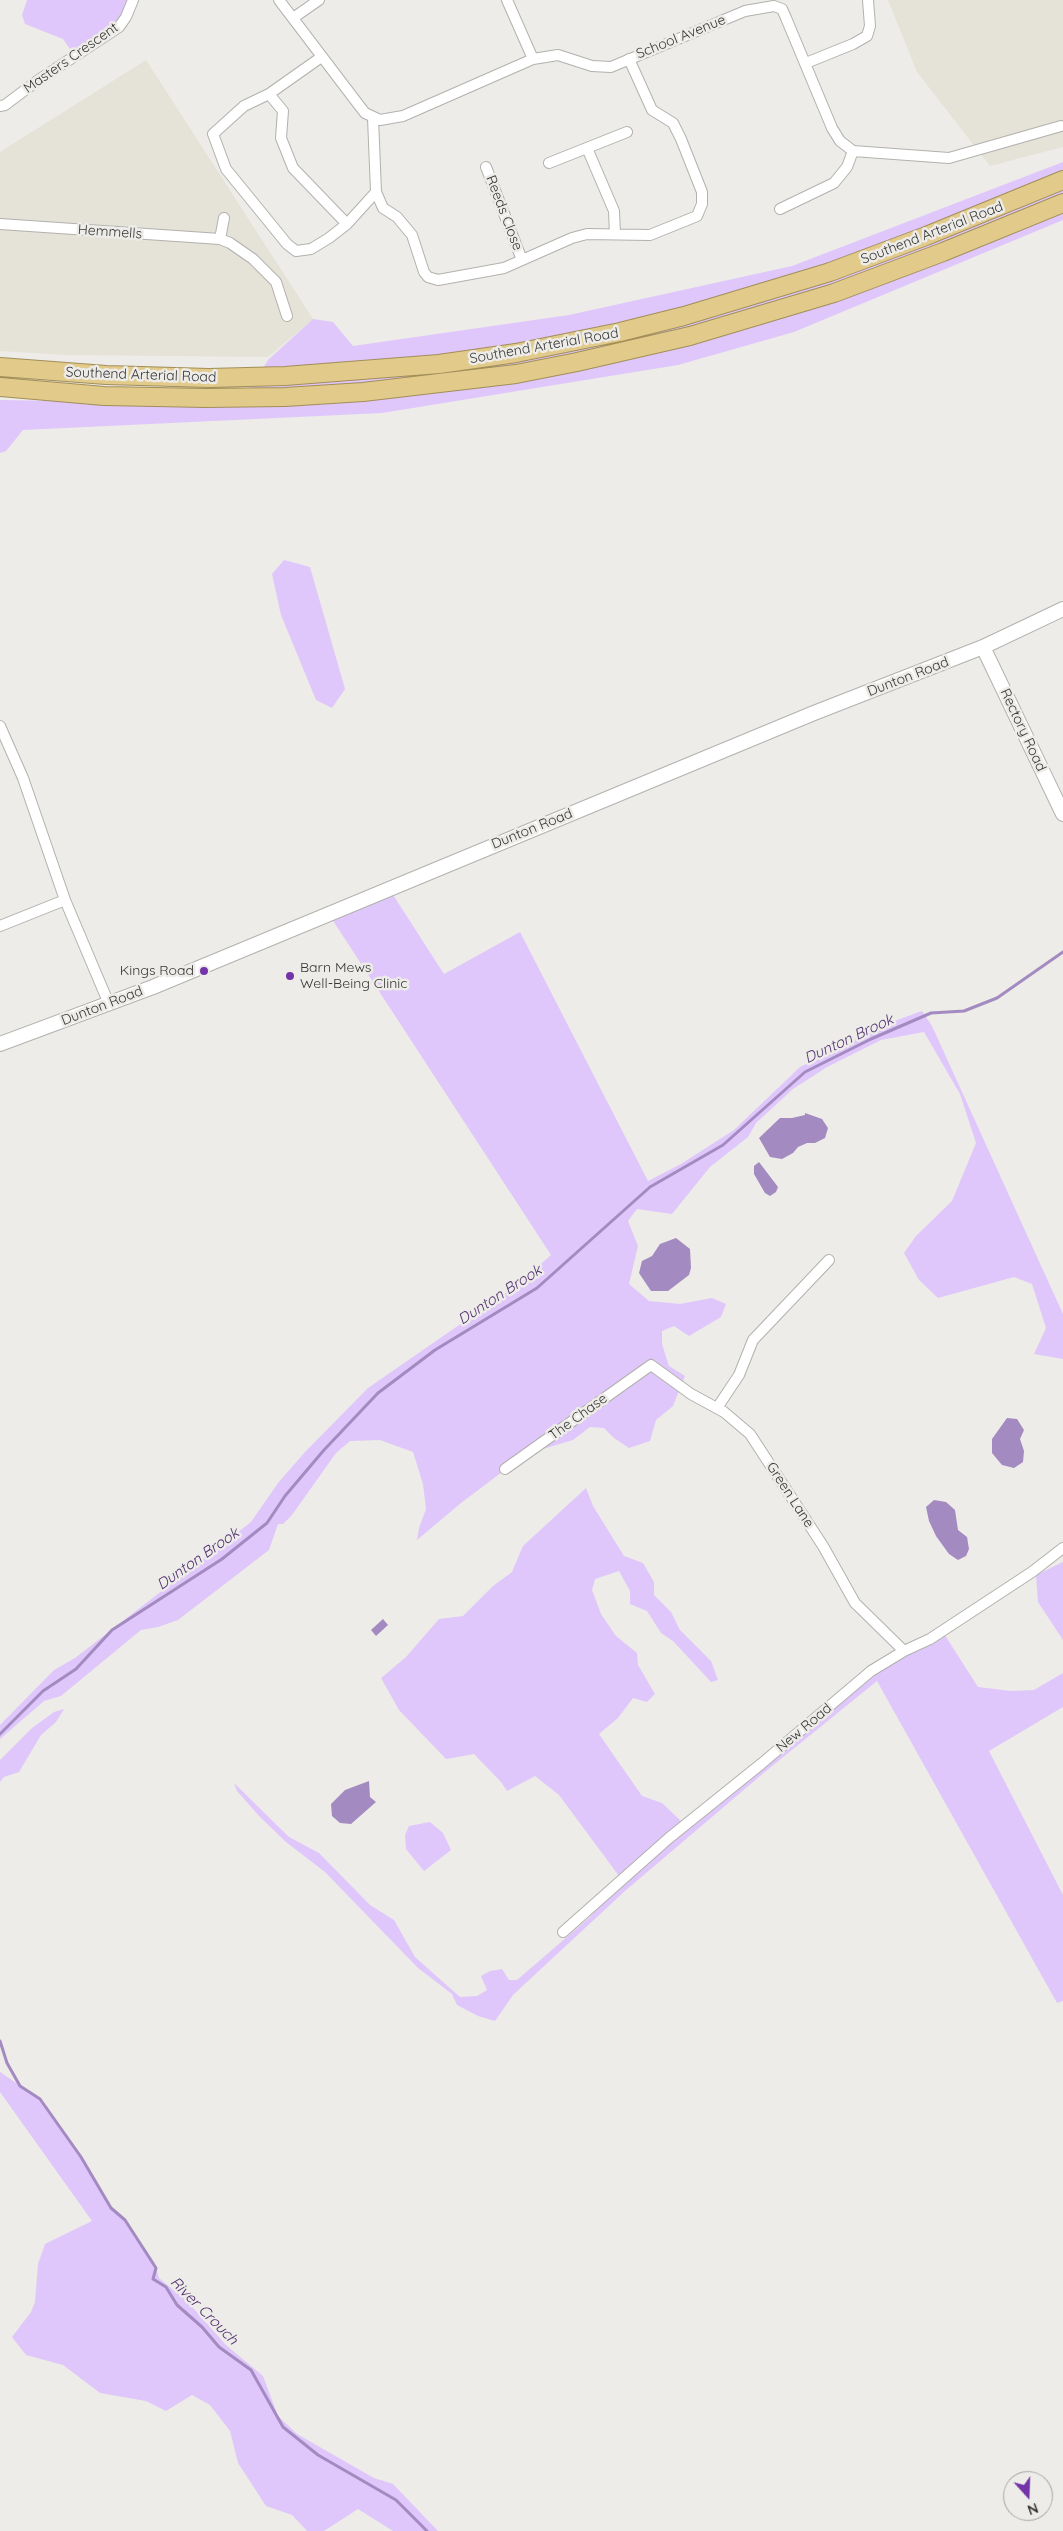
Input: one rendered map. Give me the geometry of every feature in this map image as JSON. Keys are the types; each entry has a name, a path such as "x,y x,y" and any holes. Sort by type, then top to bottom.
{"highway":[{"name":"Southend Arterial Road","path":"0,367 106,375 209,378 285,376 439,364 516,353 675,319 830,272 926,236 1063,180"},
{"name":"Southend Arterial Road","path":"0,387 104,396 206,398 363,392 516,374 690,336 825,296 943,252 1063,203"}],"street":[{"name":"Masters Crescent","path":"0,106 5,105 37,81 119,27 126,17 133,0"},
{"path":"279,0 320,58 365,113 373,118 376,192 382,208 397,217 412,235 424,272 428,277 438,280 504,268 572,238 587,234 650,235 697,216 702,204 702,192 673,123 652,110 629,59"},
{"path":"292,18 319,0"},
{"path":"507,0 533,60"},
{"path":"806,63 853,44 867,36 870,26 868,0"},
{"name":"School Avenue","path":"373,118 387,120 403,116 533,60 558,55 592,66 611,67 745,11 775,3 782,9 832,128 840,141 853,151"},
{"path":"320,58 269,94 244,106 213,134 226,169 287,244 296,251 311,249 347,224 376,192"},
{"path":"269,94 283,111 281,138 293,168 347,224"},
{"path":"780,209 834,184 847,167 853,151 949,158 1061,126"},
{"path":"549,163 627,132"},
{"path":"587,148 614,211 615,234"},
{"name":"Reeds Close","path":"486,167 522,260"},
{"path":"220,239 224,218"},
{"name":"Hemmells","path":"0,224 220,239 230,243 253,259 276,282 287,316"},
{"name":"Dunton Road","path":"0,1044 110,1004 814,713 983,646 1063,609"},
{"name":"Rectory Road","path":"983,646 1063,814"},
{"path":"0,726 23,778 65,900 110,1004"},
{"path":"0,926 65,900"},
{"path":"717,1408 738,1375 753,1340 829,1260"},
{"name":"Green Lane","path":"651,1365 691,1394 717,1408 750,1434 823,1546 855,1603 904,1651"},
{"name":"The Chase","path":"505,1469 651,1365"},
{"name":"New Road","path":"563,1932 669,1838 761,1764 871,1671 904,1651 930,1639 1063,1548"}],"shaded area":[{"path":"27,0 128,0 116,24 72,52 63,39 25,24 22,15"},
{"path":"888,0 1063,0 1063,147 990,166 917,72"},
{"path":"146,60 313,319 268,357 66,355 0,351 0,152"},
{"path":"1063,162 1063,220 794,332 678,365 382,413 23,430 6,451 0,453 0,400 240,404 268,360 313,319 333,322 353,346 569,315 792,266"},
{"path":"284,560 310,567 345,689 332,708 316,700 281,615 272,574"},
{"path":"388,887 444,974 520,932 648,1181 681,1164 734,1130 800,1067 889,1023 922,1011 932,1026 1063,1314 1063,1359 1034,1354 1046,1328 1032,1284 1014,1277 938,1298 919,1280 904,1253 916,1236 952,1201 976,1143 960,1094 924,1032 881,1040 827,1067 793,1089 756,1123 748,1137 710,1167 672,1214 637,1209 628,1221 638,1246 629,1284 649,1301 680,1304 712,1298 726,1304 721,1317 689,1336 674,1326 662,1331 662,1344 669,1366 685,1376 673,1406 656,1420 650,1441 629,1448 614,1438 604,1428 590,1427 573,1440 526,1454 461,1503 417,1540 426,1509 423,1484 413,1452 380,1440 350,1441 336,1453 292,1515 283,1524 278,1524 269,1550 178,1620 158,1627 141,1630 61,1696 44,1701 0,1739 0,1725 54,1670 75,1658 251,1522 278,1483 305,1452 368,1388 517,1285 551,1255 328,913"},
{"path":"805,1113 822,1119 828,1128 825,1138 815,1143 807,1143 798,1147 793,1153 782,1159 770,1157 759,1138 780,1118 792,1118 805,1115"},
{"path":"759,1162 778,1187 776,1192 770,1196 765,1193 754,1174 754,1166"},
{"path":"676,1238 690,1249 691,1268 689,1275 668,1291 651,1291 639,1273 642,1261 652,1256 660,1244"},
{"path":"1007,1418 1017,1419 1024,1430 1020,1439 1024,1451 1023,1462 1014,1468 1002,1465 992,1453 992,1439"},
{"path":"586,1488 593,1506 624,1556 643,1563 654,1582 654,1595 671,1612 680,1630 711,1661 718,1680 711,1682 673,1641 661,1633 647,1611 630,1604 630,1591 619,1571 595,1579 592,1590 601,1614 616,1636 637,1653 638,1665 655,1694 647,1702 633,1698 618,1718 599,1734 642,1796 662,1803 681,1821 680,1829 871,1671 943,1630 978,1687 1011,1691 1034,1690 1063,1673 1063,1707 989,1751 1063,1895 1063,2001 1057,2003 877,1681 766,1771 625,1891 513,1995 495,2021 478,2016 457,2005 452,1994 418,1968 325,1872 286,1842 260,1817 237,1791 234,1783 289,1837 319,1853 370,1905 394,1920 415,1957 460,1997 477,1996 487,1990 481,1976 490,1971 502,1969 509,1980 517,1980 590,1917 622,1880 559,1795 535,1776 507,1791 501,1782 474,1754 446,1759 399,1710 381,1678 406,1657 439,1619 463,1616 493,1586 512,1572 523,1546"},
{"path":"934,1500 946,1502 955,1510 958,1530 967,1537 969,1549 966,1556 958,1560 949,1554 936,1536 929,1521 926,1507"},
{"path":"1063,1562 1063,1640 1038,1602 1036,1575"},
{"path":"383,1619 388,1625 376,1636 371,1630"},
{"path":"64,1709 56,1722 41,1735 19,1772 4,1777 0,1782 0,1760 32,1728 54,1712"},
{"path":"369,1781 370,1797 376,1802 351,1824 340,1823 332,1816 331,1804 345,1790"},
{"path":"430,1822 443,1833 451,1850 424,1871 406,1849 405,1835 409,1826"},
{"path":"0,2072 40,2099 81,2157 111,2208 125,2220 156,2268 159,2278 187,2301 226,2345 263,2376 278,2416 297,2434 374,2478 393,2484 438,2531 393,2531 358,2509 324,2531 307,2531 292,2515 266,2506 238,2463 230,2431 210,2405 192,2395 166,2411 146,2401 100,2393 63,2365 26,2355 12,2337 31,2312 35,2302 38,2264 45,2244 92,2221 0,2092"}],"waterway":[{"name":"Dunton Brook","path":"0,1734 43,1691 76,1669 112,1630 222,1559 267,1523 285,1496 324,1450 378,1393 435,1350 537,1288 650,1187 723,1145 805,1072 871,1039 931,1013 964,1011 997,998 1063,952"},
{"name":"River Crouch","path":"0,2041 7,2063 20,2086 40,2099 81,2157 111,2208 125,2220 156,2268 153,2279 166,2287 177,2305 202,2327 219,2347 251,2370 283,2427 318,2455 396,2500 427,2531"}],"place":[{"name":"Kings Road","path":"204,971"},
{"name":"Barn Mews Well-Being Clinic","path":"290,976"}]}
